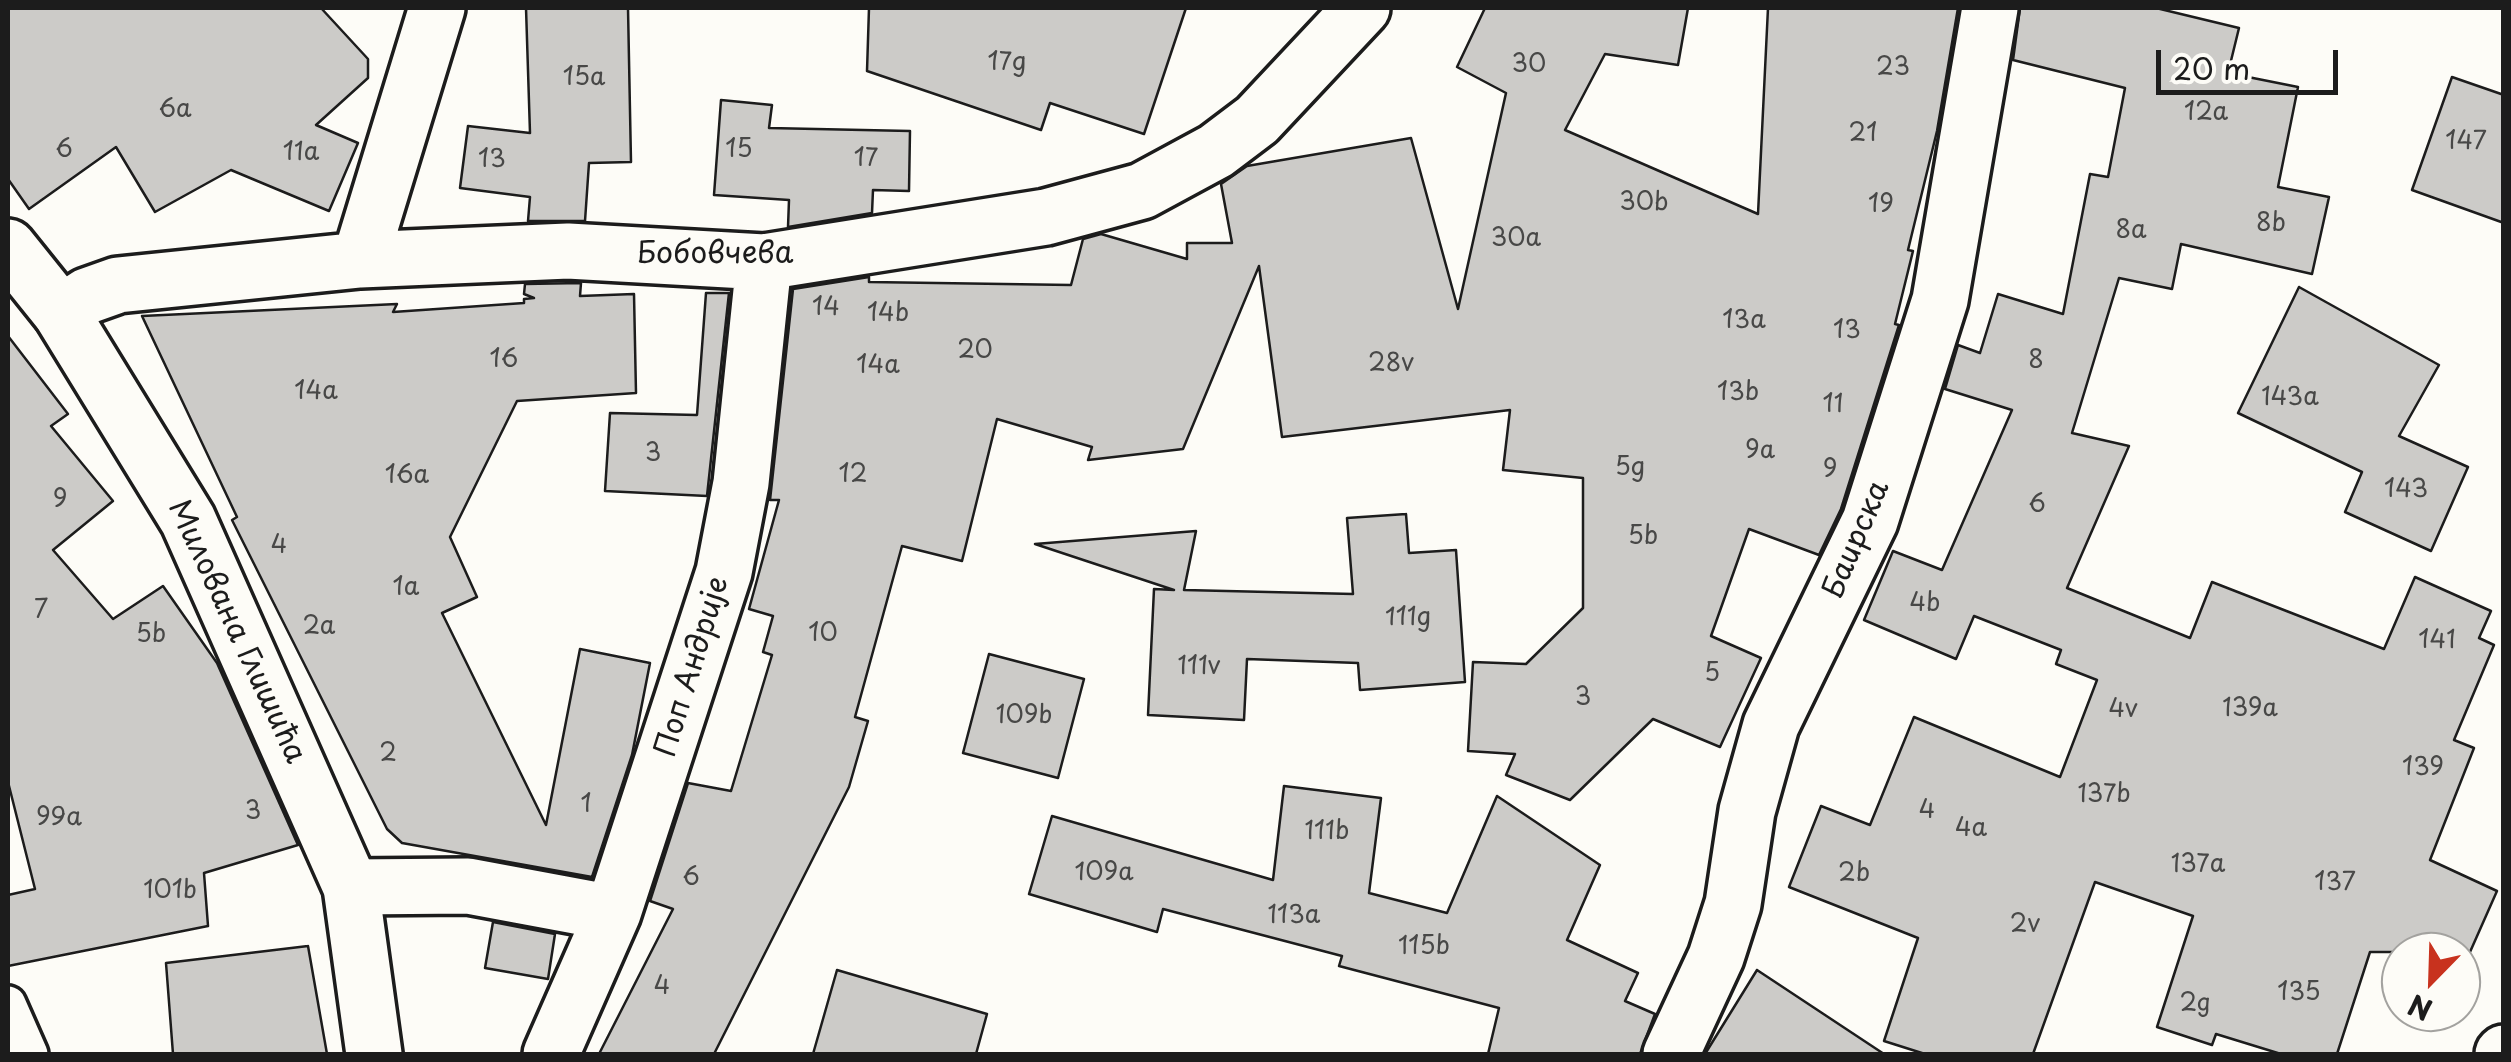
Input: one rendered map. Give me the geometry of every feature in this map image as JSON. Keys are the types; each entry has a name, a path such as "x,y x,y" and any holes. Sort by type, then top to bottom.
{"street":[{"path":"360,260 437,8"},
{"name":"Бобовчева","path":"61,313 87,296 118,285 360,260 568,252 764,262 1046,217 1142,191 1179,174 1257,120 1362,8"},
{"name":"Баирска","path":"1671,1054 1716,957 1733,904 1747,811 1767,738 1870,521 1940,300 1990,8"},
{"name":"Милована Глишића","path":"8,248 61,313 188,520 351,887 374,1054"},
{"name":"Поп Андрије","path":"551,1054 613,912 724,572 740,484 764,262"},
{"path":"351,887 468,886 613,912"}],"lane":[{"path":"8,1004 30,1054"}],"building":[{"path":"8,8 321,8 368,59 368,78 316,125 358,143 329,211 231,170 155,212 116,147 29,209 8,179"},
{"path":"526,8 628,8 631,162 589,163 585,221 528,221 530,197 460,188 468,126 530,133"},
{"path":"869,8 1186,8 1144,134 1050,103 1041,130 867,71"},
{"path":"1485,8 1688,8 1678,65 1605,54 1565,130 1758,214 1768,8 1958,8 1937,131 1908,250 1913,251 1895,324 1899,325 1841,509 1819,555 1749,529 1711,636 1761,658 1720,747 1653,719 1570,800 1506,775 1515,754 1468,751 1473,662 1526,664 1583,608 1583,478 1503,470 1510,410 1282,437 1259,266 1183,449 1088,460 1092,447 997,419 962,561 902,546 855,717 868,721 849,787 714,1054 599,1054 673,909 650,901 688,783 731,791 772,655 763,652 773,616 749,609 779,500 770,500 793,289 869,277 869,282 1071,285 1083,239 1101,234 1187,259 1187,243 1232,243 1221,184 1247,166 1411,138 1458,309 1506,93 1457,67"},
{"path":"2020,8 2156,8 2239,28 2228,73 2298,87 2278,187 2329,197 2312,274 2181,244 2172,289 2119,278 2072,433 2129,446 2067,588 2190,638 2212,582 2384,649 2415,577 2491,611 2479,638 2494,645 2454,740 2474,748 2430,860 2497,891 2479,932 2381,932 2381,952 2370,952 2337,1054 2281,1054 2216,1034 2212,1045 2157,1027 2193,916 2095,882 2033,1054 1925,1054 1884,1041 1918,938 1789,887 1821,806 1870,825 1914,717 2060,777 2097,680 2056,664 2061,650 1974,616 1956,659 1864,620 1893,551 1942,570 2012,410 1945,389 1958,345 1980,353 1998,294 2063,314 2090,174 2108,177 2125,88 2013,60"},
{"path":"2452,77 2504,95 2504,223 2412,190"},
{"path":"721,100 772,105 769,128 910,131 909,191 873,190 872,213 788,227 789,200 714,195"},
{"path":"581,283 580,296 634,294 636,393 517,401 450,537 477,597 442,613 546,825 580,649 650,663 632,755 592,877 402,843 387,829 232,520 237,517 142,316 397,304 393,312 524,303 524,299 534,298 524,294 525,284"},
{"path":"2299,287 2439,365 2399,436 2468,467 2431,551 2345,512 2362,472 2238,413"},
{"path":"706,293 729,293 707,496 605,491 610,413 697,415"},
{"path":"8,336 68,414 51,426 113,501 53,550 113,619 163,586 217,663 298,845 204,873 208,926 8,966 8,895 35,889 8,782"},
{"path":"1406,514 1409,553 1456,550 1465,682 1360,690 1358,663 1247,659 1244,720 1148,715 1154,589 1174,590 1035,544 1196,531 1184,590 1353,594 1347,518"},
{"path":"989,654 1084,679 1058,778 963,753"},
{"path":"1284,786 1381,798 1369,893 1447,913 1497,796 1600,865 1567,940 1638,973 1625,1001 1655,1014 1640,1054 1488,1054 1499,1008 1339,966 1342,956 1163,909 1157,932 1029,894 1052,816 1273,880"},
{"path":"493,922 555,934 548,979 485,968"},
{"path":"308,946 327,1054 173,1054 166,963"},
{"path":"837,970 987,1014 976,1054 813,1054"},
{"path":"1757,970 1884,1054 1705,1054"}]}
